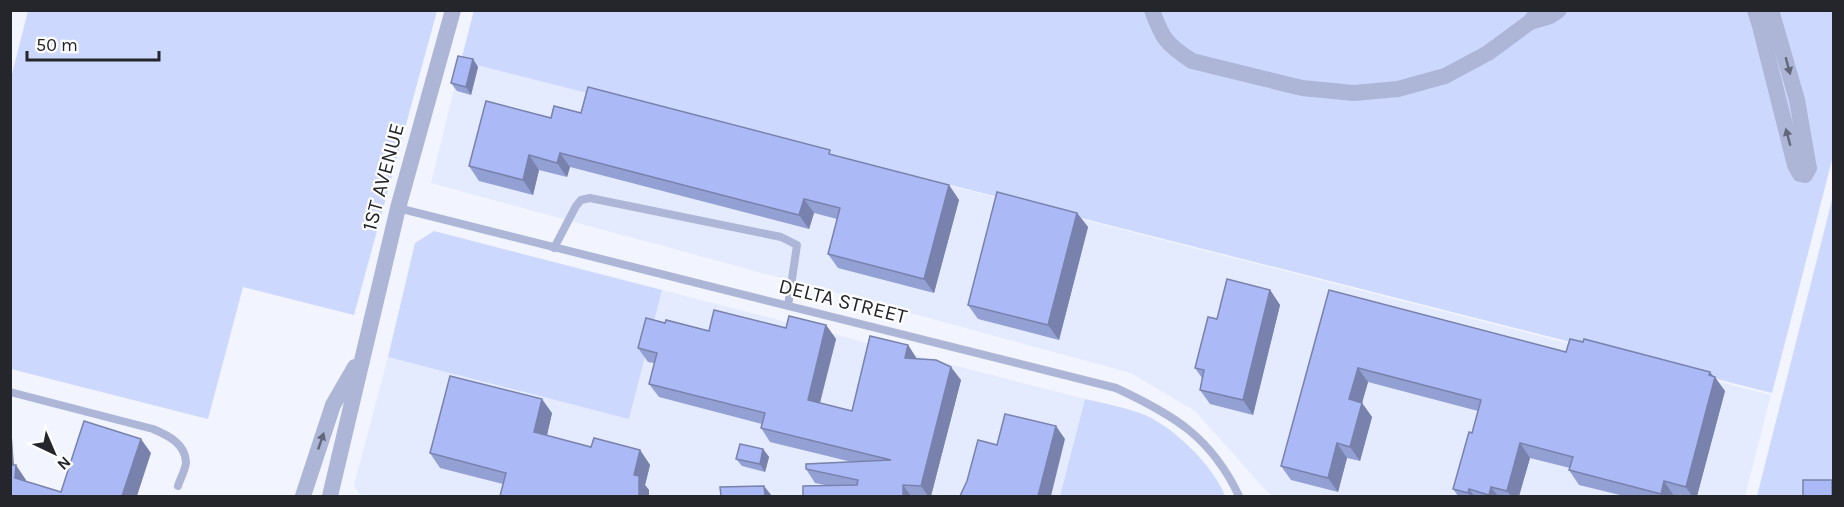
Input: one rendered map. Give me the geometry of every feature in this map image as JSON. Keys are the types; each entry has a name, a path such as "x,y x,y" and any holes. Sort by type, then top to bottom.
{"street":[{"name":"1ST AVENUE","path":"330,496 354,401 361,356 398,208 453,10"},
{"path":"1152,10 1161,35 1176,51 1192,61 1302,88 1354,93 1398,89 1445,76 1488,53 1534,16 1550,16 1559,10"},
{"path":"1755,10 1796,165 1800,174 1805,175 1809,168 1797,100 1771,10"},
{"name":"1ST AVENUE","path":"303,496 333,405 361,356"}],"lane":[{"path":"554,248 576,206 581,200 590,198 781,237 797,245 788,306"},
{"name":"DELTA STREET","path":"398,208 1116,388 1164,412 1190,430 1212,452 1239,496"},
{"path":"10,392 153,429 171,437 181,448 186,462 178,486"}],"shaded area":[{"path":"474,10 1833,11 1833,156 1772,393 461,61"},
{"path":"28,11 437,11 354,315 243,287 208,419 11,369 11,78"},
{"path":"461,61 1771,395 1745,496 1271,496 1195,411 1131,373 431,183"},
{"path":"1833,196 1833,496 1757,496"},
{"path":"434,231 662,290 629,419 388,357 415,243"},
{"path":"662,290 1085,399 1060,496 361,496 354,485 388,357 629,418"},
{"path":"1085,399 1140,413 1165,426 1201,459 1225,496 1060,496"}],"building":[{"path":"458,56 473,59 466,87 451,83"},
{"path":"588,87 830,150 829,154 949,185 924,279 828,254 840,208 804,199 799,215 560,153 557,163 529,155 523,180 469,166 486,101 551,118 554,106 581,113"},
{"path":"997,192 1077,213 1048,325 968,305"},
{"path":"1227,279 1270,290 1243,400 1200,390 1204,370 1195,368 1208,317 1217,319"},
{"path":"1329,290 1566,352 1570,339 1583,342 1584,339 1710,372 1709,375 1715,377 1686,487 1664,481 1661,494 1569,470 1573,457 1520,443 1507,491 1491,487 1489,495 1469,489 1468,493 1453,489 1469,432 1472,433 1481,400 1358,368 1349,399 1362,403 1350,447 1337,443 1328,478 1281,466"},
{"path":"714,310 786,328 789,316 826,325 808,400 852,411 870,336 908,345 905,358 936,360 951,367 921,486 903,485 903,496 803,496 803,486 857,485 858,480 806,469 806,464 891,460 761,428 765,413 649,384 657,353 638,348 646,318 665,323 666,320 709,331"},
{"path":"450,376 542,399 534,432 591,447 594,438 640,450 634,475 639,476 639,496 500,496 506,473 430,453"},
{"path":"1005,414 1056,426 1038,496 960,496 967,481 978,440 997,445"},
{"path":"84,421 141,439 122,496 10,496 10,465 16,465 15,478 61,492"},
{"path":"740,444 763,449 760,464 736,459"},
{"path":"1803,480 1832,480 1832,496 1803,496"},
{"path":"764,486 765,496 721,496 720,487"}]}
